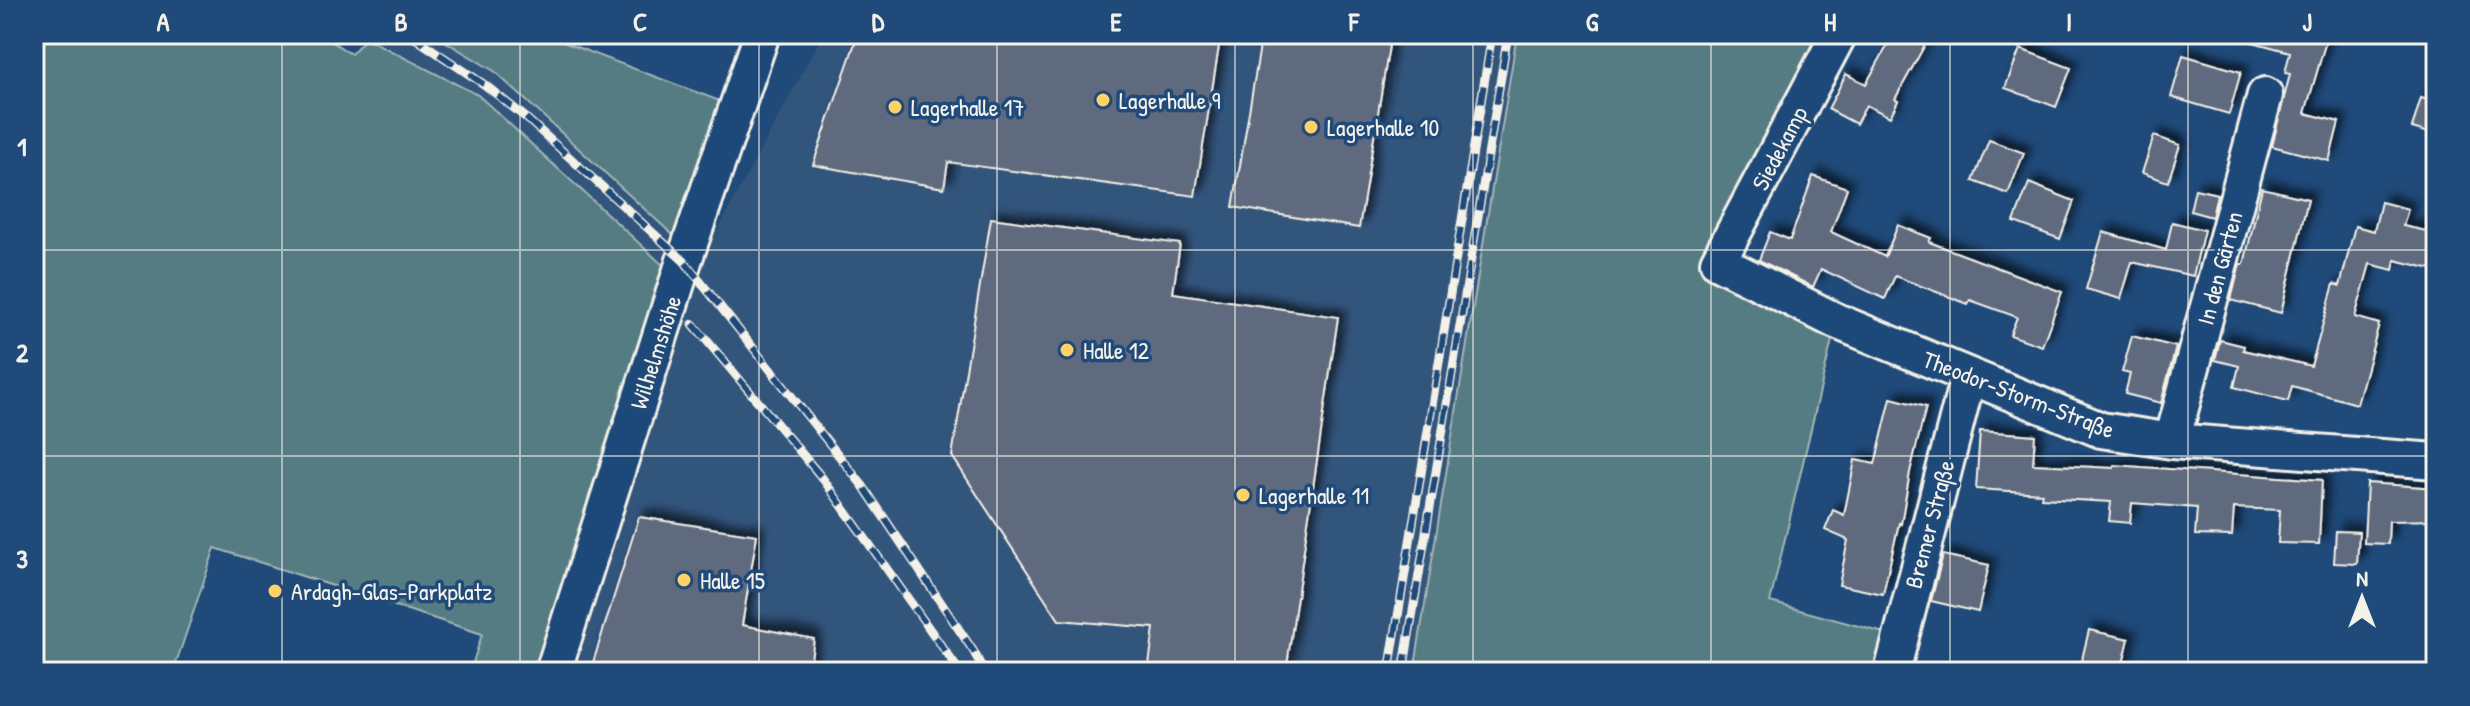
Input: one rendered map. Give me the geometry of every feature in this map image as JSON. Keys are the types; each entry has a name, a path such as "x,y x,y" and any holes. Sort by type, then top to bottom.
{"street":[{"name":"Wilhelmshöhe","path":"553,672 679,276 762,34"},
{"name":"Siedekamp","path":"1718,262 1839,34"},
{"name":"In den Gärten","path":"2172,441 2265,95"},
{"name":"Theodor-Storm-Straße","path":"1718,262 1836,321 2101,430 2172,441 2436,461"},
{"name":"Bremer Straße","path":"1892,672 1968,377"}],"shaded area":[{"path":"364,34 433,34 494,71 674,236 665,267 478,95"},
{"path":"823,34 1517,34 1414,672 573,672 709,246"}],"green space":[{"path":"34,34 320,34 351,54 366,38 478,95 665,267 535,672 470,672 482,634 215,548 173,672 34,672"},
{"path":"433,34 542,34 720,101 674,236 494,71"},
{"path":"1517,34 1826,34 1712,249 1833,336 1770,602 1899,637 1892,672 1414,672"}],"building":[{"path":"858,34 1221,34 1195,196 948,162 944,188 813,165"},
{"name":"Lagerhalle 10","path":"1262,34 1391,34 1359,228 1233,207"},
{"path":"1894,34 1931,34 1895,99 1898,101 1890,117 1866,105 1856,124 1828,109 1846,74 1866,84"},
{"path":"2246,34 2328,34 2305,113 2339,122 2329,161 2272,146 2290,74 2285,73 2290,52 2245,40"},
{"path":"2020,49 2071,68 2056,107 2005,88"},
{"path":"2183,55 2241,72 2229,114 2171,97"},
{"path":"2421,98 2436,102 2436,135 2412,128"},
{"path":"2154,136 2180,145 2168,182 2142,173"},
{"path":"1989,140 2024,153 2008,194 1973,181"},
{"path":"1813,176 1847,188 1831,232 1885,257 1898,225 1931,238 1929,242 2062,292 2042,346 2010,335 2017,317 1970,300 1968,304 1895,276 1885,299 1821,269 1813,287 1759,260 1770,232 1790,240"},
{"path":"2029,183 2074,201 2060,239 2014,222"},
{"path":"2262,188 2308,199 2281,313 2231,300 2240,264 2244,264"},
{"path":"2195,189 2217,194 2212,217 2190,211"},
{"path":"2381,202 2408,209 2403,226 2436,233 2436,270 2395,260 2393,270 2370,264 2355,317 2379,324 2357,404 2292,386 2288,401 2234,387 2239,366 2215,360 2220,340 2244,346 2243,350 2311,366 2334,284 2340,286 2355,226 2374,231"},
{"path":"991,218 1180,244 1173,293 1338,317 1286,672 1148,672 1154,628 1059,620 952,456"},
{"path":"2172,222 2204,230 2193,276 2132,262 2121,299 2086,289 2103,232 2166,250"},
{"path":"2132,336 2176,347 2161,403 2125,394 2130,374 2122,372"},
{"path":"1891,398 1926,407 1883,594 1839,585 1848,540 1825,530 1833,510 1844,515 1855,460 1875,464"},
{"path":"1980,431 2035,435 2033,464 2114,468 2114,465 2322,480 2319,544 2278,543 2280,510 2234,508 2232,536 2195,535 2197,508 2132,503 2130,523 2109,521 2111,502 2041,498 2042,493 1976,489"},
{"path":"2367,483 2436,488 2436,520 2389,521 2388,544 2364,543"},
{"name":"Halle 15","path":"639,517 757,535 742,625 814,639 809,672 590,672"},
{"path":"2336,531 2359,532 2357,564 2334,563"},
{"path":"1943,555 1989,565 1978,612 1931,601"},
{"path":"2089,630 2129,639 2121,672 2079,672"}],"railway":[{"path":"409,34 485,85 525,117 684,261 863,486 974,652 984,672"},
{"path":"1389,672 1492,34"},
{"path":"1403,672 1508,34"},
{"path":"693,324 823,479 960,672"}],"place":[{"name":"Lagerhalle 9","path":"1103,100"},
{"name":"Lagerhalle 17","path":"895,107"},
{"name":"Lagerhalle 10","path":"1311,127"},
{"name":"Halle 12","path":"1067,350"},
{"name":"Lagerhalle 11","path":"1243,495"},
{"name":"Halle 15","path":"684,580"},
{"name":"Ardagh-Glas-Parkplatz","path":"275,591"}]}
